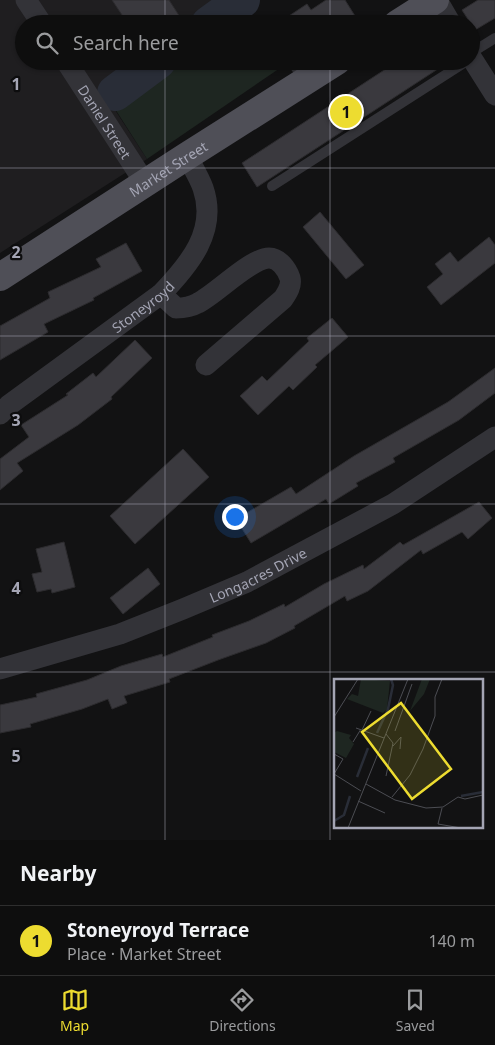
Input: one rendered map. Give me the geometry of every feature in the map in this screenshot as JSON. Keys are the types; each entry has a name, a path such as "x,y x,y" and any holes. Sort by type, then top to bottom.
{"main road":[{"path":"412,15 436,0"},
{"name":"Market Street","path":"0,277 187,156 298,71"}],"street":[{"path":"26,0 36,15"},
{"path":"436,0 445,15"},
{"name":"Daniel Street","path":"72,70 145,183"},
{"path":"479,70 495,95"},
{"name":"Stoneyroyd","path":"0,414 9,405 161,294 180,275 198,249 204,236 207,219 203,188 187,156"},
{"path":"161,294 176,308 187,308 199,303 252,264 269,258 283,265 289,274 291,282 283,299 206,365"},
{"name":"Longacres Drive","path":"0,669 120,634 247,582 394,504 495,437"}],"lane":[{"path":"480,50 495,38"},
{"path":"272,186 452,70"}],"shaded area":[{"path":"0,0 229,0 206,15 15,15 15,70 125,70 100,87 147,159 0,253"},
{"path":"165,70 277,70 147,159 110,101"}],"building":[{"path":"112,0 169,0 179,15 122,15"},
{"path":"326,0 345,0 354,15 290,15 307,4 311,10"},
{"path":"478,0 495,0 495,18 480,27 480,15 465,15 462,10"},
{"path":"384,70 436,70 257,187 242,163"},
{"path":"320,212 364,265 346,279 303,227"},
{"path":"489,237 495,245 495,263 441,305 427,287 443,274 435,264 450,252 458,262"},
{"path":"126,243 142,271 93,298 94,300 44,324 48,332 0,360 0,326 50,298 48,292 101,267 96,259"},
{"path":"332,318 348,337 315,365 317,367 293,390 289,386 258,415 240,396 262,376 267,381 309,341 307,338"},
{"path":"135,340 152,358 111,397 112,399 78,425 17,463 23,471 0,490 0,459 29,437 21,425 68,395 66,394 93,373 96,377"},
{"path":"495,368 495,393 459,420 393,458 395,462 356,483 358,486 329,504 326,499 251,543 236,519 291,487 296,494 354,456 448,402"},
{"path":"183,449 209,477 135,544 110,516"},
{"path":"479,502 492,518 468,539 462,532 423,554 421,550 368,591 347,601 345,596 294,626 295,628 266,643 169,679 170,682 124,696 127,703 112,709 108,699 82,709 30,724 31,727 0,733 0,705 37,697 36,694 87,680 121,666 162,654 163,657 213,637 212,635 249,621 284,604 285,607 324,584 363,565 364,569 400,542 403,545"},
{"path":"64,542 75,587 52,593 51,589 37,592 32,574 42,572 36,549"},
{"path":"148,568 160,584 123,614 110,598"}],"waterway":[{"path":"221,15 242,0"},
{"path":"115,93 146,70"}],"place":[{"name":"Stoneyroyd Terrace","path":"346,112"}]}
